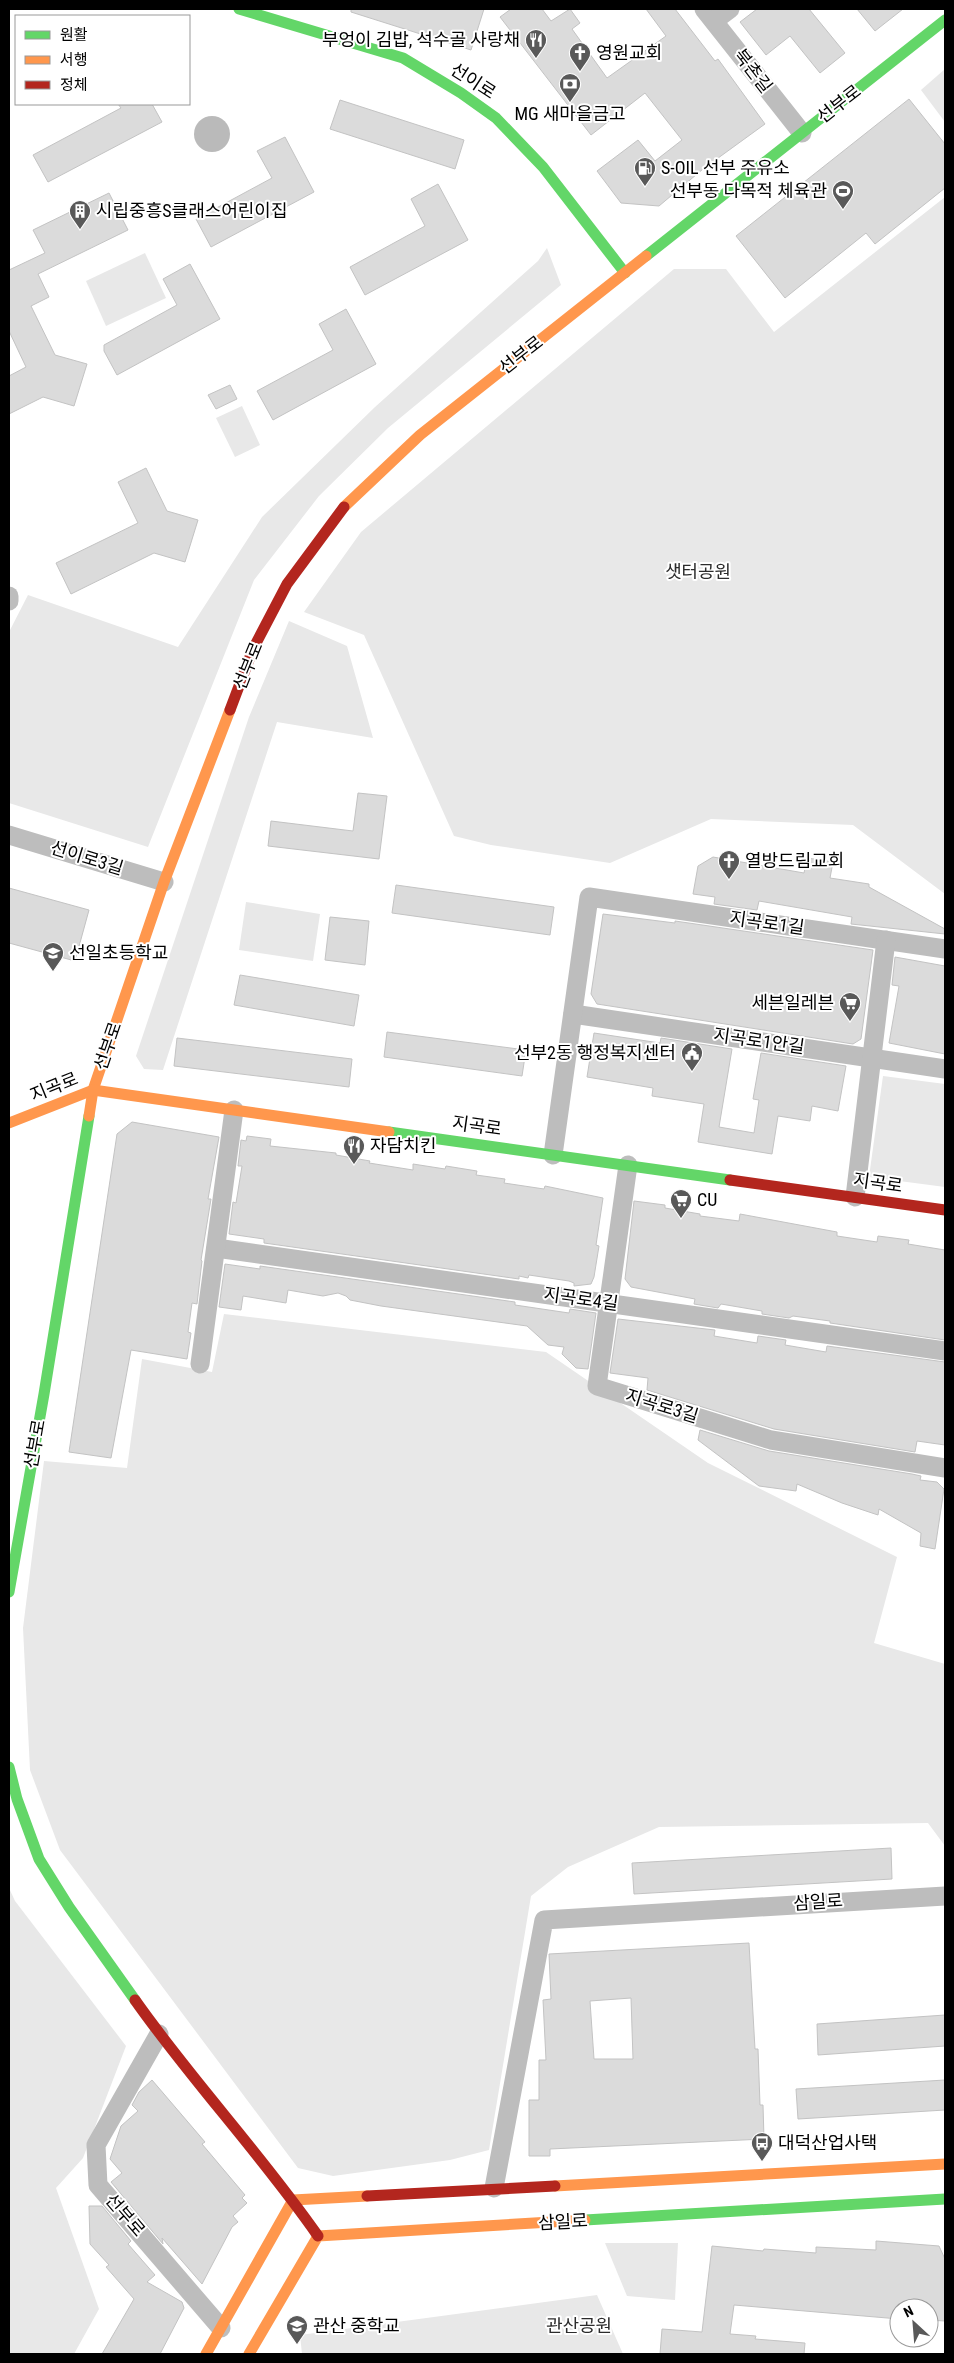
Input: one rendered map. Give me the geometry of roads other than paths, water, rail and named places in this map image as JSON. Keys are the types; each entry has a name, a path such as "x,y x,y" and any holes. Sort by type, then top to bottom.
{"street":[{"name":"선이로","path":"239,9 403,58 461,92 496,118 543,167 625,273"},
{"path":"709,15 730,9"},
{"name":"북촌길","path":"709,15 802,133"},
{"name":"선부로","path":"9,1592 46,1384 94,1090 164,882 253,649 287,584 345,506 420,435 945,20"},
{"path":"9,596 9,601"},
{"name":"선이로3길","path":"9,835 164,882"},
{"name":"지곡로1길","path":"573,1014 589,897 945,948"},
{"path":"855,1197 886,940"},
{"path":"553,1155 573,1014"},
{"name":"지곡로1안길","path":"573,1014 945,1069"},
{"name":"지곡로","path":"9,1123 94,1090 945,1210"},
{"path":"200,1364 234,1110"},
{"name":"지곡로3길","path":"628,1165 596,1386 771,1440 945,1468"},
{"name":"지곡로4길","path":"216,1248 945,1351"},
{"path":"9,1768 17,1799 39,1859 69,1907 159,2034 293,2200 318,2236 249,2354"},
{"name":"삼일로","path":"494,2188 544,1920 945,1896"},
{"name":"선부로","path":"159,2034 96,2145 98,2185 221,2328"},
{"path":"293,2200 945,2164"},
{"name":"삼일로","path":"318,2236 945,2199"},
{"path":"206,2354 293,2200"}],"place":[{"name":"부엉이 김밥, 석수골 사랑채","path":"536,59"},
{"name":"영원교회","path":"580,72"},
{"name":"MG 새마을금고","path":"570,103"},
{"name":"S-OIL 선부 주유소","path":"645,187"},
{"name":"선부동 다목적 체육관","path":"843,210"},
{"name":"시립중흥S클래스어린이집","path":"80,230"},
{"name":"열방드림교회","path":"729,880"},
{"name":"선일초등학교","path":"53,972"},
{"name":"세븐일레븐","path":"850,1022"},
{"name":"선부2동 행정복지센터","path":"692,1072"},
{"name":"자담치킨","path":"354,1165"},
{"name":"CU","path":"681,1219"},
{"name":"대덕산업사택","path":"762,2162"},
{"name":"관산 중학교","path":"297,2345"}],"park label":[{"name":"샛터공원","path":"698,572"},
{"name":"관산공원","path":"579,2326"}]}
